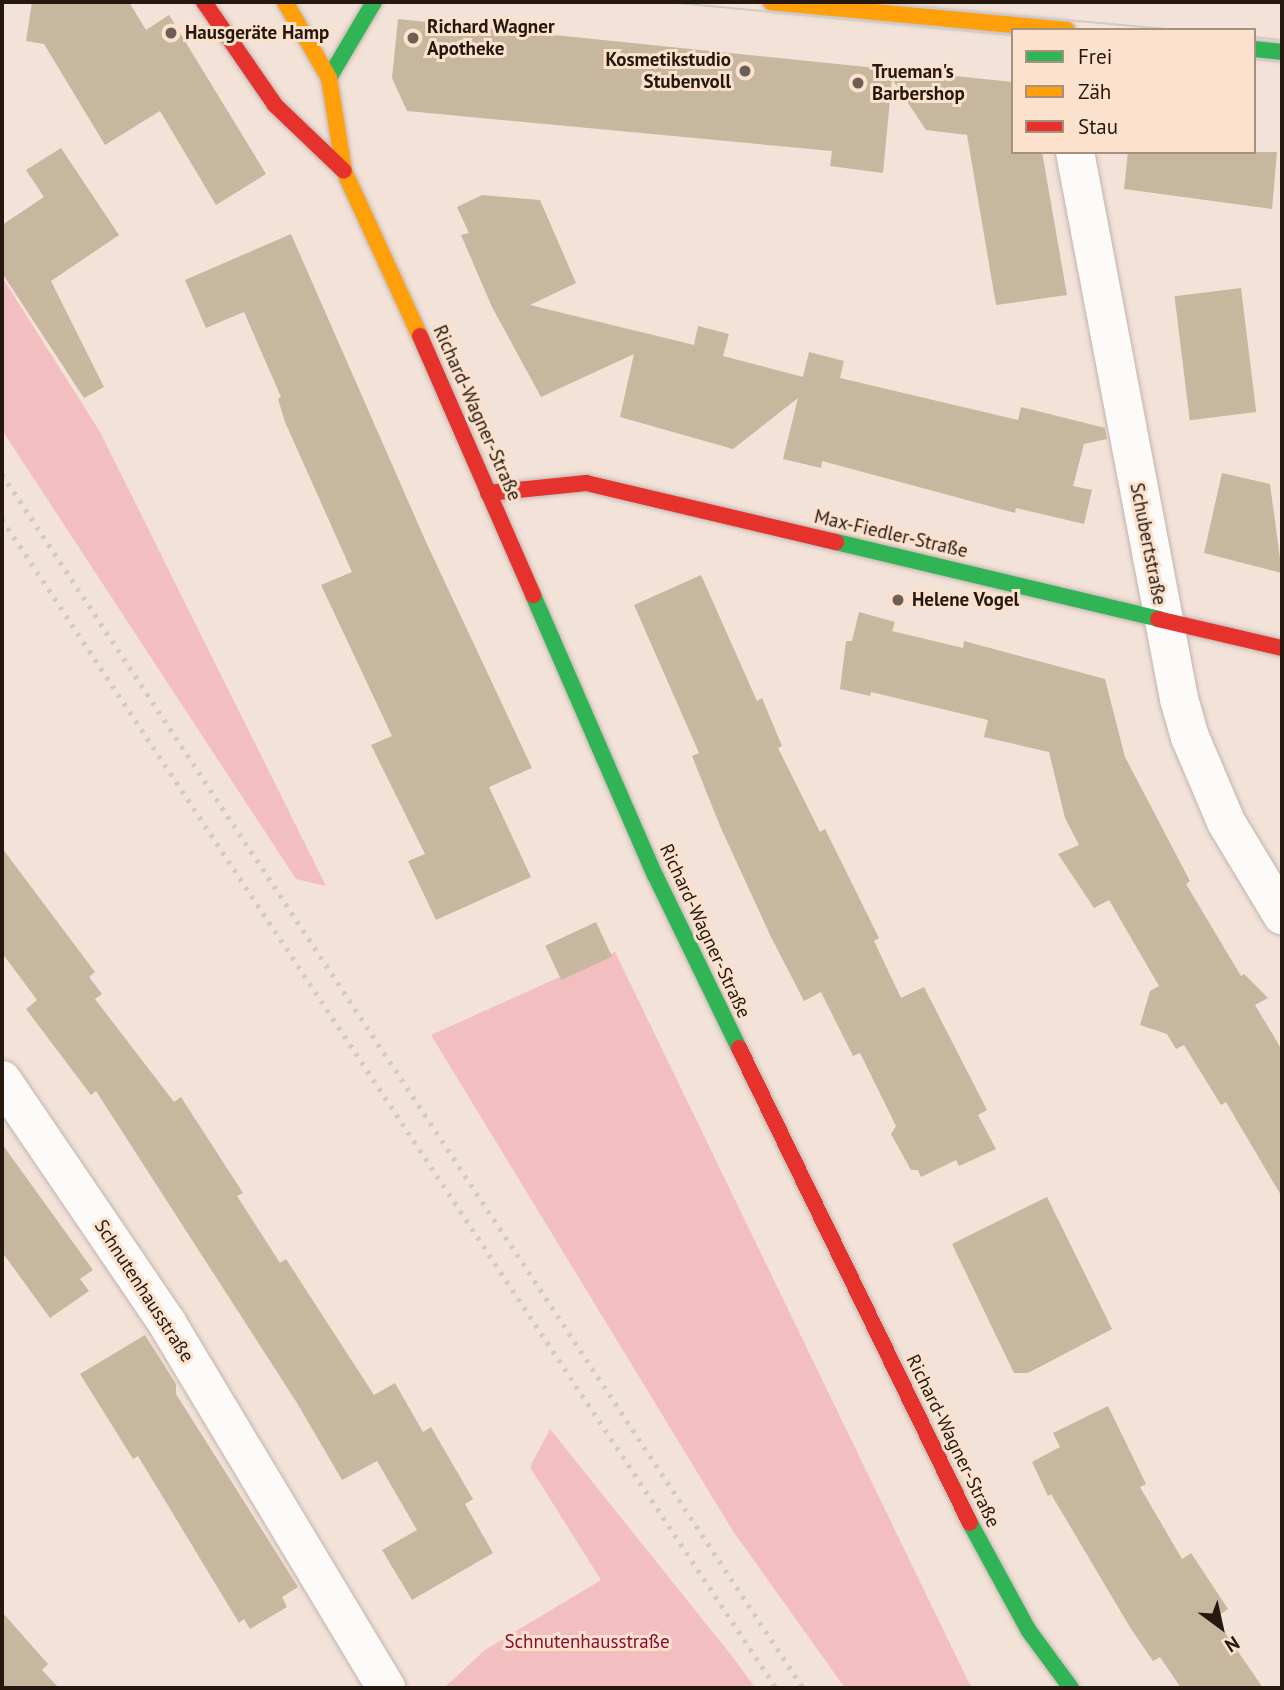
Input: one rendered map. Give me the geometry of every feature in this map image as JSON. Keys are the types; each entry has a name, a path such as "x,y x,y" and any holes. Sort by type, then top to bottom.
{"main road":[{"name":"Richard-Wagner-Straße","path":"204,2 275,105 344,171"},
{"name":"Richard-Wagner-Straße","path":"285,2 329,78 344,171 655,875 985,1553 1029,1631 1071,1688"},
{"path":"329,78 374,2"},
{"path":"771,2 1012,13 1061,28"},
{"path":"1256,49 1282,52"},
{"name":"Max-Fiedler-Straße","path":"488,493 586,483 1282,648"}],"street":[{"name":"Schubertstraße","path":"1075,154 1162,620 1190,737 1227,822 1282,915"},
{"name":"Schnutenhausstraße","path":"2,1080 167,1323 386,1688"}],"green space":[{"path":"2,277 100,432 326,886 296,879 2,430"},
{"path":"615,952 969,1683 974,1688 845,1688 733,1531 431,1035"},
{"path":"550,1429 755,1688 444,1688 485,1650 601,1580 530,1467"}],"building":[{"path":"32,2 129,2 146,30 169,15 266,174 216,205 160,111 105,145 44,44 26,41"},
{"path":"398,19 1011,82 1011,154 1042,154 1067,295 996,305 967,135 926,130 892,79 883,173 830,166 832,151 407,111 392,78"},
{"path":"61,148 119,235 51,281 104,387 84,398 2,273 2,225 44,197 26,170"},
{"path":"1277,152 1272,209 1124,189 1128,154"},
{"path":"482,195 540,200 576,283 530,305 694,345 698,326 729,334 723,356 803,377 809,352 844,361 840,378 1018,420 1021,407 1105,428 1107,439 1084,444 1073,486 1092,490 1084,524 1016,508 1015,513 822,461 821,468 783,459 798,398 733,449 620,417 634,354 541,397 492,307 461,235 469,233 457,207"},
{"path":"291,234 426,542 532,768 489,787 531,877 436,920 408,861 425,854 371,745 392,736 321,585 352,572 285,422 278,399 281,397 244,312 206,328 185,280"},
{"path":"1241,288 1256,412 1190,420 1174,296"},
{"path":"1222,473 1270,484 1282,573 1204,553"},
{"path":"701,575 757,701 762,698 782,746 778,748 820,832 825,829 879,938 874,941 901,998 924,987 987,1110 978,1115 996,1149 959,1166 956,1160 921,1177 918,1170 911,1170 891,1134 896,1126 860,1053 853,1056 821,992 804,1001 771,937 720,826 692,756 699,753 634,605"},
{"path":"859,612 895,622 892,631 963,648 964,641 1105,679 1125,757 1190,881 1186,884 1241,976 1244,974 1268,998 1255,1005 1282,1050 1282,1197 1226,1102 1221,1105 1184,1045 1176,1049 1167,1034 1140,1025 1150,991 1159,986 1109,900 1094,908 1058,854 1079,845 1065,818 1049,752 984,737 988,720 871,692 870,696 840,689 846,641 852,641"},
{"path":"2,848 95,972 89,977 102,994 95,999 174,1102 181,1097 243,1193 237,1196 280,1263 286,1259 374,1395 395,1383 423,1432 431,1427 473,1499 465,1504 493,1553 412,1600 382,1550 417,1530 377,1461 342,1480 297,1403 96,1091 91,1095 26,1009 37,1000 2,953"},
{"path":"596,922 612,956 561,980 545,946"},
{"path":"2,1144 93,1270 80,1279 89,1291 50,1318 2,1252"},
{"path":"1047,1197 1112,1329 1028,1373 1014,1373 952,1244"},
{"path":"145,1335 176,1384 176,1394 298,1587 282,1597 287,1607 250,1629 244,1619 239,1623 138,1456 133,1459 80,1374"},
{"path":"1108,1406 1146,1484 1140,1487 1182,1559 1191,1553 1228,1609 1215,1618 1263,1688 1181,1688 1160,1657 1153,1661 1051,1494 1048,1496 1032,1462 1060,1447 1053,1433"},
{"path":"2,1612 48,1664 42,1670 59,1688 2,1688"}],"tram line":[{"path":"668,2 1011,35"},
{"path":"864,2 1157,28"},
{"path":"1256,37 1282,40"},
{"path":"1256,59 1282,62"}],"railway":[{"path":"2,474 803,1688"},
{"path":"2,519 776,1688"}],"traffic: fast":[{"path":"329,78 374,2"},
{"path":"1256,49 1282,52"},
{"path":"836,542 1158,619"},
{"path":"533,595 655,875 739,1048"},
{"path":"970,1523 1029,1631 1071,1688"}],"traffic: slow":[{"path":"285,2 329,78 344,171 420,336"},
{"path":"771,2 1046,28"}],"traffic: jam":[{"path":"204,2 275,105 344,171"},
{"path":"420,336 533,595"},
{"path":"488,493 586,483 836,542"},
{"path":"1158,619 1282,648"},
{"path":"739,1048 970,1523"}],"place":[{"name":"Hausgeräte Hamp","path":"171,33"},
{"name":"Richard Wagner Apotheke","path":"413,38"},
{"name":"Kosmetikstudio Stubenvoll","path":"745,71"},
{"name":"Trueman's Barbershop","path":"858,83"},
{"name":"Helene Vogel","path":"898,600"}]}
